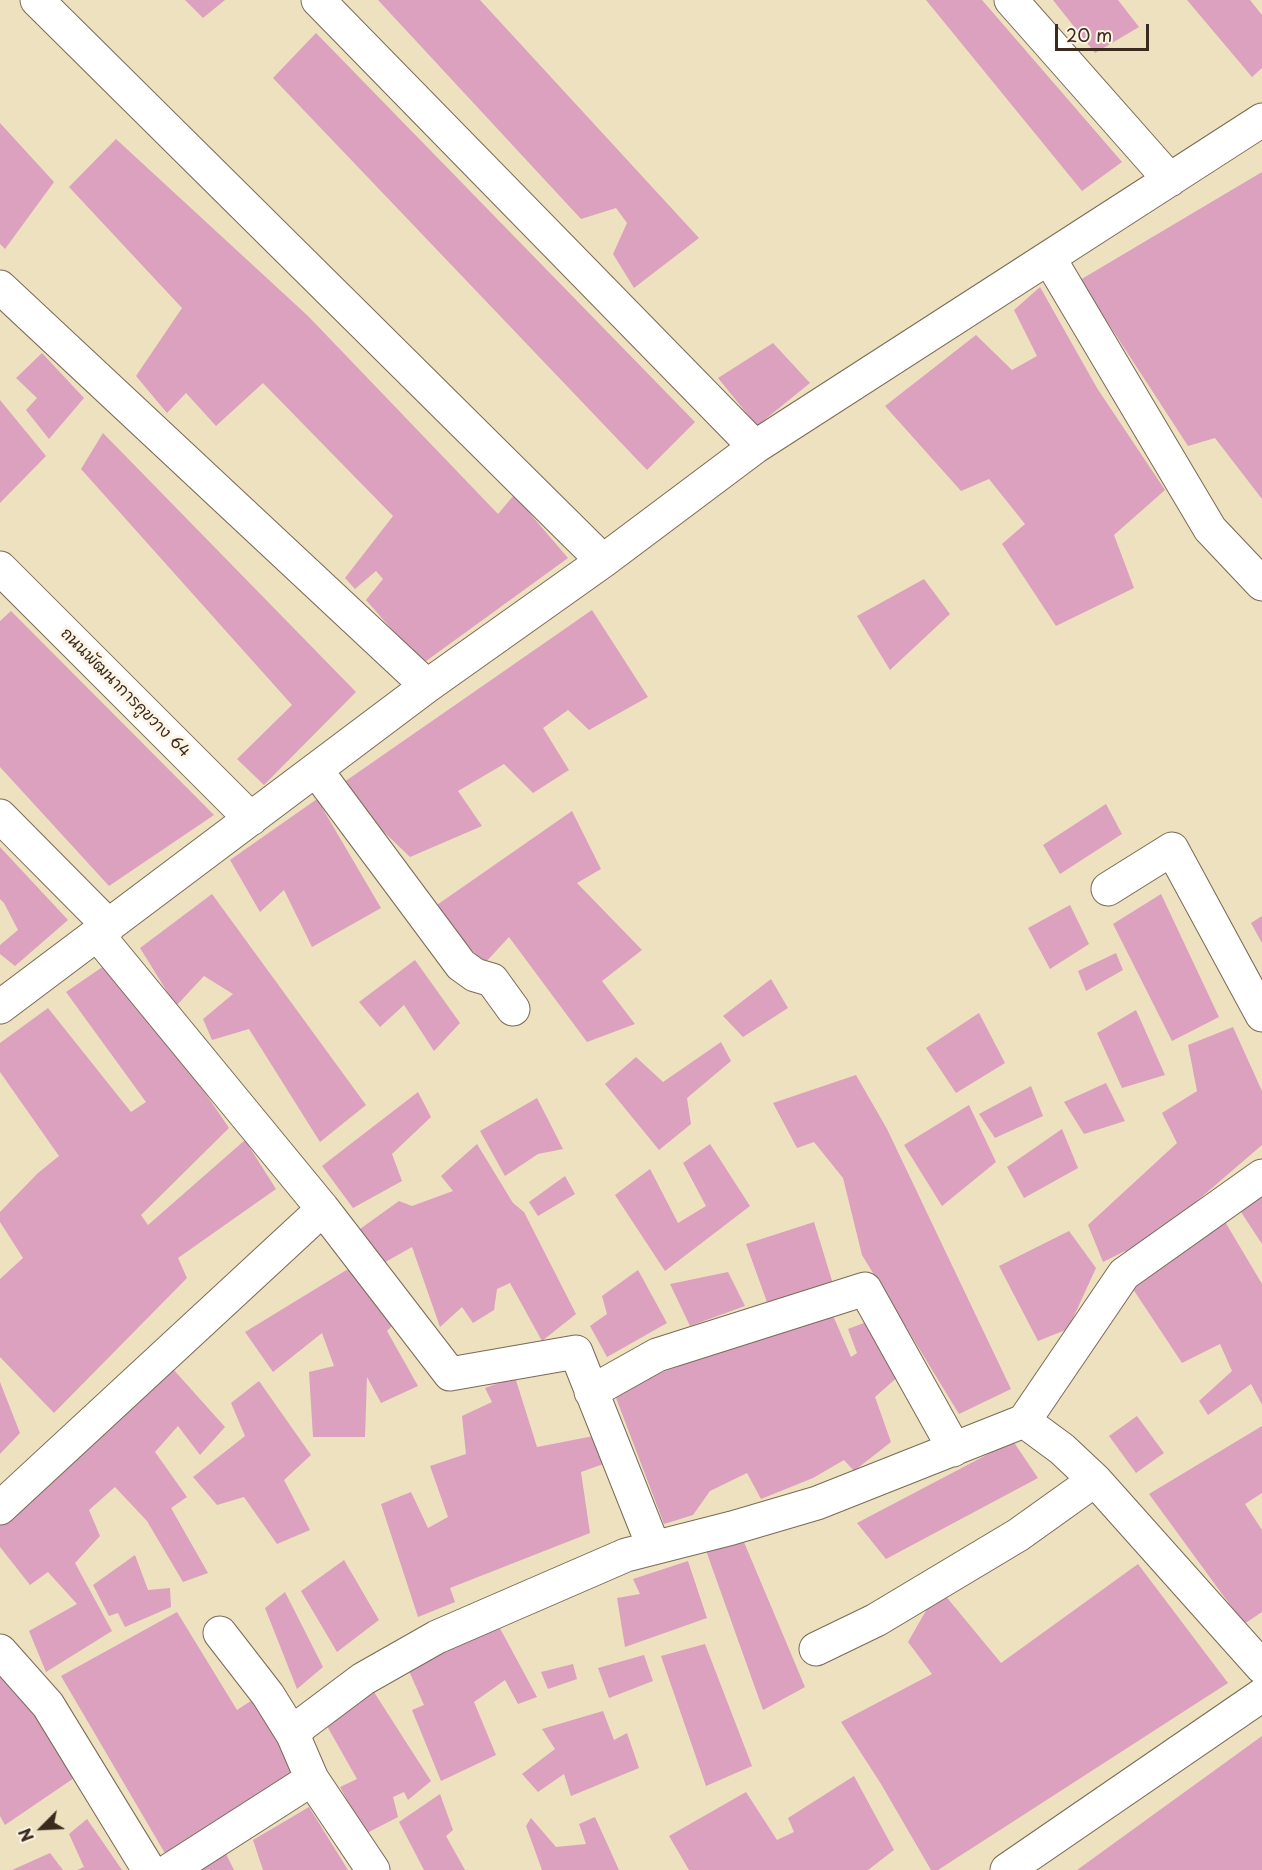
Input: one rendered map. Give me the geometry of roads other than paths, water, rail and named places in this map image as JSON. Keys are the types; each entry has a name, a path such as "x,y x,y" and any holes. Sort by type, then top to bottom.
{"street":[{"path":"37,0 603,561"},
{"path":"318,0 755,447"},
{"path":"1011,0 1170,180"},
{"path":"0,1007 427,686 603,561 755,447 1262,120"},
{"path":"1049,258 1210,529 1262,584"},
{"path":"0,287 427,686"},
{"name":"ถนนพัฒนาการคูขวาง 64","path":"0,568 250,819"},
{"path":"315,770 461,965 475,975 492,980 513,1008"},
{"path":"0,816 103,930 450,1374 576,1352 654,1548"},
{"path":"1108,889 1172,849 1262,1015"},
{"path":"293,1736 303,1724 363,1679 436,1637 626,1555 817,1503 1024,1421 1124,1274 1262,1176"},
{"path":"0,1509 323,1209"},
{"path":"591,1392 657,1355 865,1289 953,1450"},
{"path":"1024,1421 1062,1449 1095,1480 1262,1667"},
{"path":"816,1649 876,1620 1008,1541 1095,1480"},
{"path":"220,1633 268,1695 293,1736 312,1779 373,1870"},
{"path":"0,1652 48,1705 149,1870"},
{"path":"1006,1870 1262,1695"},
{"path":"170,1870 312,1779"}]}
